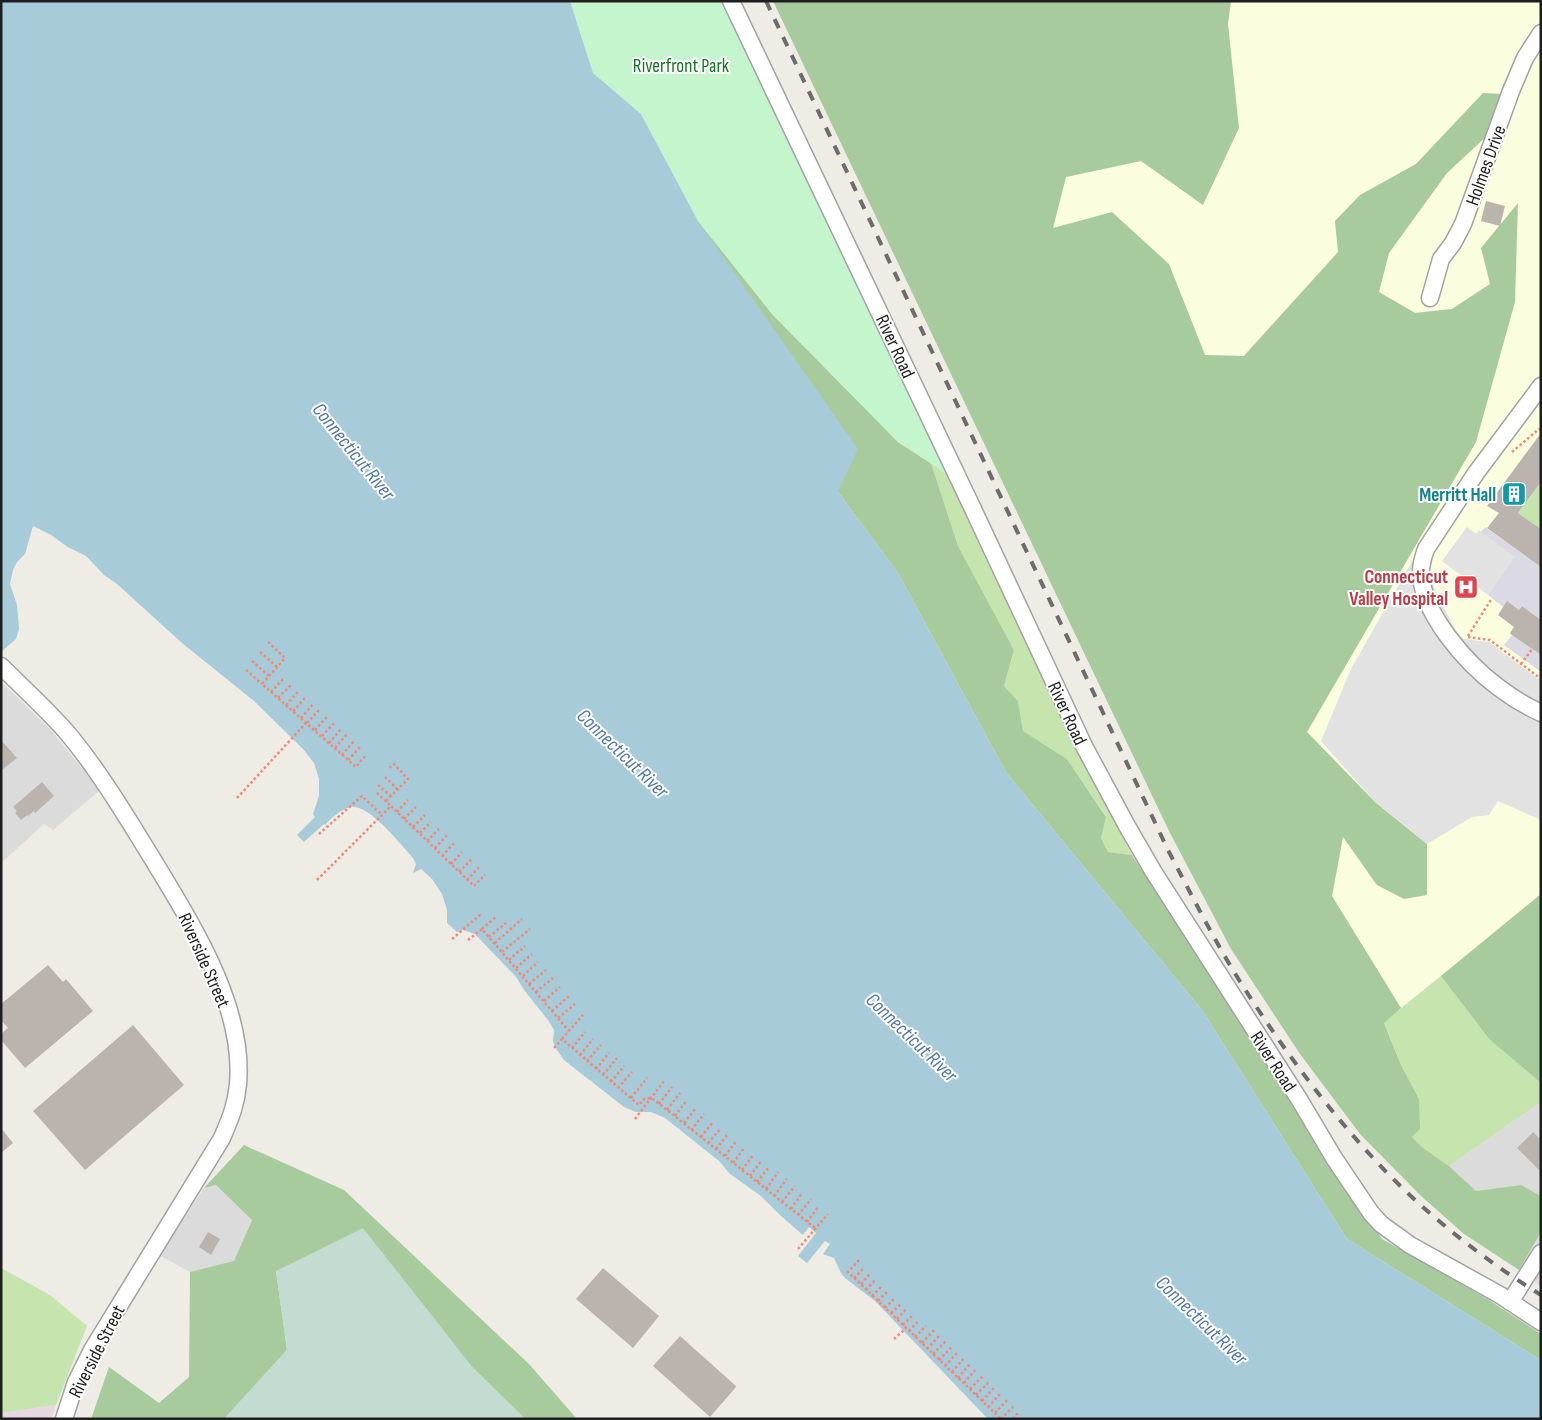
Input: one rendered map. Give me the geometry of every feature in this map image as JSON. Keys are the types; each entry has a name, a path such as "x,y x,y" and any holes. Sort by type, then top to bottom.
{"street":[{"name":"River Road","path":"731,1 1084,746 1126,826 1153,871 1299,1099 1334,1158 1381,1224 1410,1245 1510,1302 1541,1322"},
{"name":"Holmes Drive","path":"1430,298 1441,259 1453,243 1463,224 1511,91 1525,58 1541,33"},
{"path":"1541,386 1476,472 1426,550 1422,561 1421,574 1427,599 1437,619 1467,659 1497,687 1541,713"},
{"name":"Riverside Street","path":"1,666 68,734 94,766 172,892 206,954 225,997 235,1039 237,1057 238,1083 234,1110 222,1138 92,1350 76,1382 64,1419"},
{"path":"1510,1302 1541,1253"}],"path":[{"path":"1504,456 1512,452 1539,429 1541,430"},
{"path":"1492,598 1465,637 1490,640 1541,679"},
{"path":"262,684 285,658 268,642"},
{"path":"1521,664 1532,649"},
{"path":"260,652 277,667"},
{"path":"252,661 269,676"},
{"path":"246,670 356,767 366,755"},
{"path":"271,692 284,678"},
{"path":"278,698 290,685"},
{"path":"286,705 299,692"},
{"path":"293,711 305,698"},
{"path":"301,718 313,704"},
{"path":"237,798 319,710"},
{"path":"315,730 327,717"},
{"path":"322,736 334,723"},
{"path":"329,743 341,729"},
{"path":"335,748 347,734"},
{"path":"342,755 354,741"},
{"path":"348,760 360,746"},
{"path":"386,801 408,779 394,764 389,768"},
{"path":"385,777 398,790"},
{"path":"378,785 391,796"},
{"path":"377,793 474,886 486,875"},
{"path":"319,834 362,796 382,815"},
{"path":"397,812 408,800"},
{"path":"317,880 391,806"},
{"path":"404,819 416,807"},
{"path":"413,827 425,815"},
{"path":"420,834 431,822"},
{"path":"427,841 439,829"},
{"path":"435,848 447,835"},
{"path":"442,856 454,843"},
{"path":"451,864 462,852"},
{"path":"460,872 472,859"},
{"path":"467,880 480,866"},
{"path":"452,939 481,914"},
{"path":"468,940 497,916"},
{"path":"494,943 522,919"},
{"path":"489,937 506,923"},
{"path":"482,929 569,1031"},
{"path":"502,952 530,929"},
{"path":"509,960 526,946"},
{"path":"516,968 532,954"},
{"path":"523,976 538,962"},
{"path":"529,984 546,970"},
{"path":"536,992 553,978"},
{"path":"544,1001 560,987"},
{"path":"552,1011 569,996"},
{"path":"558,1018 575,1004"},
{"path":"554,1048 583,1015"},
{"path":"572,1048 585,1032"},
{"path":"562,1039 639,1105 644,1099 652,1098 816,1228"},
{"path":"580,1055 593,1039"},
{"path":"587,1061 601,1045"},
{"path":"596,1069 609,1052"},
{"path":"603,1075 617,1058"},
{"path":"611,1082 624,1066"},
{"path":"618,1088 632,1072"},
{"path":"631,1098 647,1078"},
{"path":"635,1119 664,1081"},
{"path":"659,1104 672,1087"},
{"path":"667,1110 680,1093"},
{"path":"675,1116 687,1100"},
{"path":"684,1124 695,1109"},
{"path":"692,1130 704,1114"},
{"path":"701,1137 713,1122"},
{"path":"708,1143 721,1128"},
{"path":"716,1150 728,1134"},
{"path":"725,1156 737,1140"},
{"path":"733,1163 745,1147"},
{"path":"742,1170 754,1154"},
{"path":"750,1176 762,1160"},
{"path":"757,1182 769,1167"},
{"path":"766,1189 778,1172"},
{"path":"774,1196 787,1180"},
{"path":"782,1202 795,1186"},
{"path":"791,1209 802,1193"},
{"path":"798,1215 811,1199"},
{"path":"807,1222 819,1206"},
{"path":"798,1249 828,1214"},
{"path":"859,1260 848,1272 988,1407 1001,1419 1014,1406"},
{"path":"854,1278 864,1268"},
{"path":"861,1284 870,1274"},
{"path":"866,1290 876,1279"},
{"path":"872,1296 882,1286"},
{"path":"878,1301 888,1290"},
{"path":"885,1308 895,1298"},
{"path":"891,1313 900,1304"},
{"path":"897,1319 906,1309"},
{"path":"894,1339 913,1315"},
{"path":"910,1331 919,1320"},
{"path":"915,1337 926,1326"},
{"path":"922,1343 935,1329"},
{"path":"927,1348 940,1335"},
{"path":"933,1354 946,1341"},
{"path":"939,1360 952,1347"},
{"path":"946,1366 958,1352"},
{"path":"952,1372 964,1358"},
{"path":"958,1378 970,1364"},
{"path":"964,1383 976,1369"},
{"path":"970,1389 983,1376"},
{"path":"976,1395 989,1382"},
{"path":"982,1401 995,1388"},
{"path":"988,1407 1001,1393"},
{"path":"995,1413 1008,1399"},
{"path":"1013,1419 1018,1413"}],"shaded area":[{"name":"Connecticut Valley Hospital","path":"1231,1 1541,1 1541,894 1401,1008 1332,896 1343,836 1376,885 1375,802 1307,732 1476,442 1490,284 1452,309 1415,313 1379,292 1389,253 1447,173 1490,133 1483,93 1416,164 1359,196 1335,221 1338,252 1243,356 1205,355 1169,264 1053,229 1066,177 1141,161 1203,205"},
{"path":"1467,527 1476,534 1479,530 1516,557 1488,595 1442,561"},
{"path":"1485,527 1541,567 1541,620 1522,606 1519,610 1508,602 1503,607 1488,595 1515,557 1481,532"},
{"path":"1419,549 1433,555 1430,572 1432,581 1457,633 1463,639 1489,642 1541,681 1541,820 1498,801 1489,815 1472,817 1427,844 1375,802 1321,741 1351,669"},
{"path":"1512,635 1541,655 1541,672 1504,645"},
{"path":"1,682 48,727 100,790 53,830 44,824 1,863"},
{"path":"1541,1102 1541,1196 1521,1185 1476,1191 1449,1166"},
{"path":"216,1185 252,1219 234,1262 190,1272 159,1255 204,1188"},
{"path":"363,1228 474,1369 525,1419 224,1419 287,1350 276,1271"},
{"path":"1541,1232 1541,1286 1519,1270"},
{"path":"56,1405 51,1419 1,1419 1,1413"}],"green space":[{"name":"Riverfront Park","path":"570,1 722,1 947,474 898,442 773,315 698,221 641,114 593,73"},
{"path":"773,1 1231,1 1228,24 1239,128 1203,205 1141,161 1066,177 1053,228 1112,212 1169,264 1205,355 1244,356 1338,252 1335,221 1360,195 1416,164 1483,93 1504,94 1490,133 1447,173 1389,253 1379,292 1415,313 1452,309 1490,284 1481,248 1518,203 1515,302 1476,442 1307,732 1375,802 1427,844 1427,895 1404,899 1377,885 1343,837 1332,896 1401,1008 1384,1023 1401,1065 1419,1099 1420,1129 1412,1137 1423,1148 1449,1166 1476,1191 1521,1185 1541,1196 1541,1232 1519,1270 1464,1234 1420,1195 1360,1134 1300,1054 1231,949 1169,831"},
{"path":"698,221 773,315 898,442 931,463 958,546 1014,650 1004,686 1018,701 1023,731 1067,759 1106,817 1101,838 1108,852 1132,855 1382,1239 1489,1300 1541,1334 1541,1360 1347,1239 1202,1010 1006,772 898,573 838,492"},
{"path":"931,463 947,474 1065,724 1132,855 1108,852 1101,838 1106,816 1067,759 1023,731 1018,701 1004,686 1014,650 958,546"},
{"path":"1541,482 1541,529 1518,513"},
{"path":"1541,894 1541,1083 1489,1039 1441,976"},
{"path":"1441,976 1489,1039 1541,1083 1541,1102 1449,1166 1423,1148 1412,1137 1419,1099 1401,1065 1384,1022"},
{"path":"244,1145 344,1190 529,1364 577,1419 525,1419 474,1369 276,1271 287,1350 224,1419 91,1419 109,1367 159,1403 189,1377 190,1272 234,1261 252,1220 216,1185 204,1188"},
{"path":"1,1268 50,1295 87,1326 56,1405 1,1413"}],"water":[{"name":"Connecticut River","path":"1,1 570,1 593,73 641,114 698,221 858,449 838,492 898,573 1006,772 1202,1010 1347,1239 1541,1360 1541,1419 988,1419 875,1301 845,1278 834,1258 823,1254 830,1244 825,1241 807,1263 798,1256 816,1233 809,1227 803,1235 761,1196 730,1174 719,1161 665,1118 651,1112 636,1112 624,1107 564,1060 553,1042 554,1030 516,977 475,934 463,930 457,932 447,923 447,910 442,894 432,879 421,869 413,873 416,864 413,858 375,818 358,808 347,808 324,824 304,842 297,835 315,817 313,814 319,796 319,779 314,763 304,750 254,701 182,643 117,584 104,575 86,556 33,526 25,554 17,562 13,570 10,584 17,605 19,629 16,639 1,652"}],"building":[{"path":"1486,201 1505,206 1500,226 1481,221"},
{"name":"Merritt Hall","path":"1541,433 1541,482 1518,513 1541,529 1541,567 1487,528 1499,513 1487,506"},
{"path":"1507,601 1519,610 1522,606 1541,620 1541,655 1512,635 1510,633 1514,627 1498,615"},
{"path":"1,740 17,758 2,770 1,769"},
{"path":"42,782 54,796 35,813 34,811 21,820 13,807"},
{"path":"48,965 63,982 66,979 93,1011 25,1068 1,1040 1,1034 8,1028 1,1020 1,1004"},
{"path":"133,1025 184,1085 85,1170 33,1111"},
{"path":"1,1128 13,1143 1,1153"},
{"path":"1533,1132 1541,1140 1541,1172 1517,1148"},
{"path":"208,1232 220,1239 211,1255 199,1247"},
{"path":"603,1268 659,1316 633,1348 576,1299"},
{"path":"680,1336 736,1386 710,1417 653,1366"}],"railway":[{"path":"766,1 1168,850 1229,964 1302,1072 1337,1117 1374,1159 1412,1197 1453,1233 1541,1295"}],"place":[{"name":"Merritt Hall","path":"1514,494"},
{"name":"Connecticut Valley Hospital","path":"1466,587"}]}
